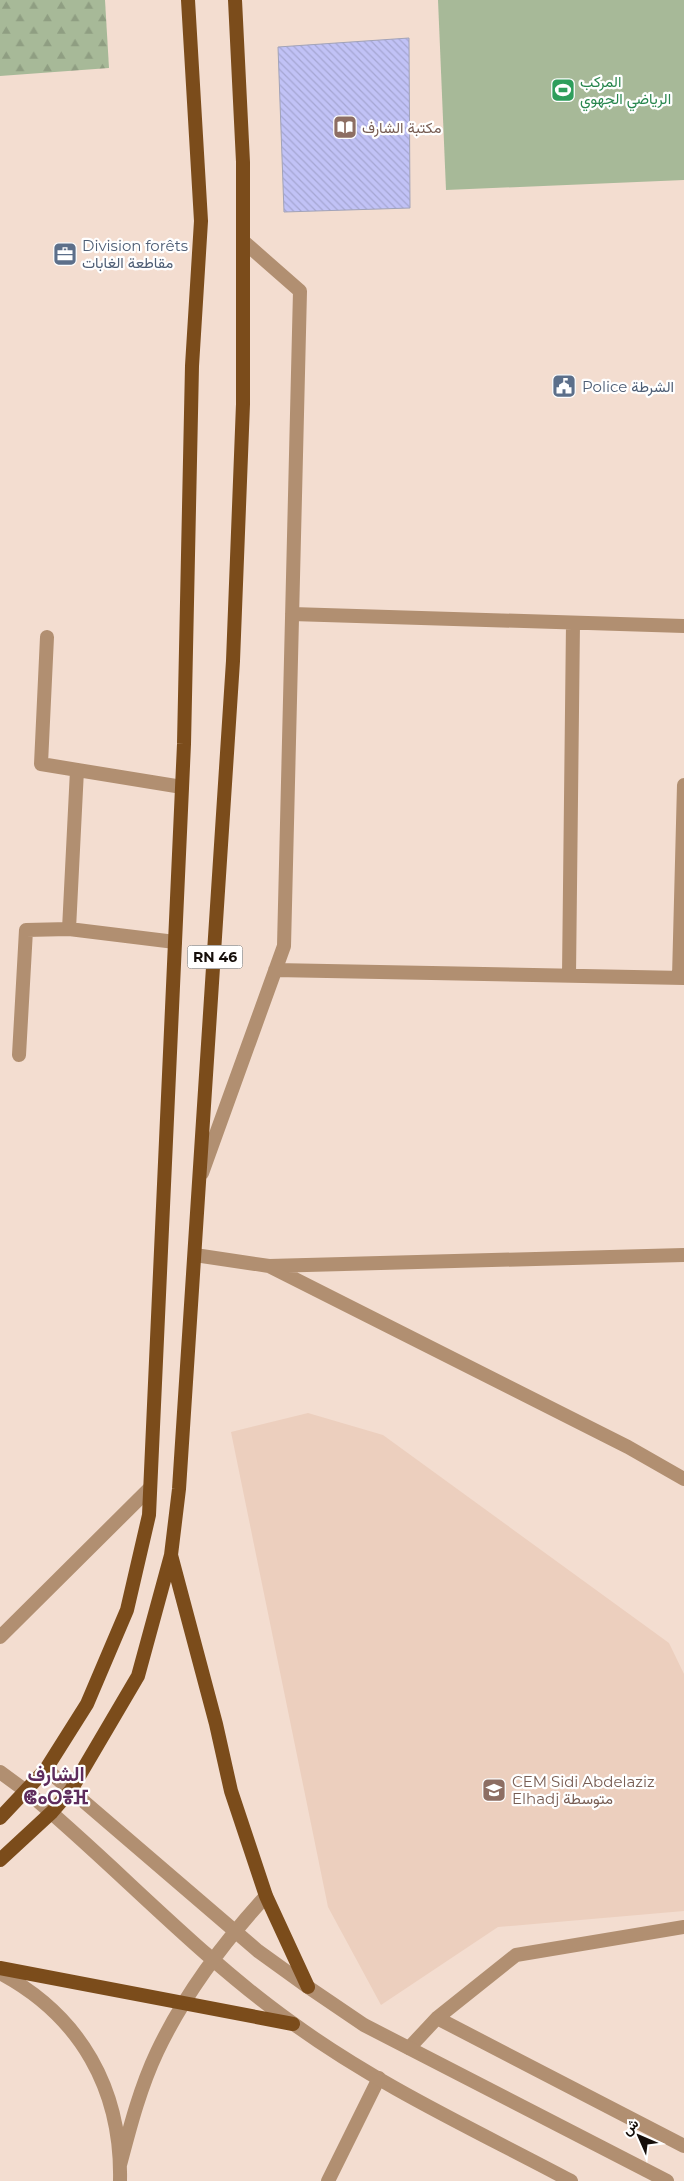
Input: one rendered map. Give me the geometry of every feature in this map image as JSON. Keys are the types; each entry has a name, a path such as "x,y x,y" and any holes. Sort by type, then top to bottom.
{"main road":[{"name":"RN 46","path":"0,1818 46,1769 87,1704 127,1610 149,1515 182,787 192,366 201,221 188,0"},
{"name":"RN 46","path":"0,1860 52,1812 71,1790 138,1676 171,1555 186,1412 233,661 243,404 243,162 235,0"},
{"path":"171,1555 216,1724 231,1791 266,1896 308,1987"},
{"path":"0,1968 293,2024"}],"street":[{"path":"202,1173 284,946 300,291 243,241"},
{"path":"292,614 684,626"},
{"path":"568,975 573,623"},
{"path":"47,637 41,764 182,787"},
{"path":"69,928 77,770"},
{"path":"275,970 682,978 684,785"},
{"path":"19,1055 26,930 69,928 175,942"},
{"path":"195,1255 269,1266 684,1254"},
{"path":"269,1266 628,1447 684,1479"},
{"path":"0,1637 150,1488"},
{"path":"46,1769 258,1951 364,2025 667,2181"},
{"path":"0,1772 52,1812 244,1987 293,2024 379,2078 571,2181"},
{"path":"120,2165 135,2108 157,2053 185,2002 214,1960 235,1930 266,1896"},
{"path":"409,2048 437,2018 516,1955 684,1927"},
{"path":"0,1973 24,1986 57,2013 84,2045 104,2082 116,2123 120,2181"},
{"path":"437,2018 684,2146"},
{"path":"328,2181 379,2078"}],"shaded area":[{"name":"CEM Sidi Abdelaziz Elhadj متوسطة","path":"308,1413 383,1435 669,1643 684,1674 684,1911 498,1927 381,2005 328,1907 231,1432"}],"green space":[{"path":"0,0 105,0 109,68 0,76"},
{"name":"المركب الرياضي الجهوي","path":"438,0 684,0 684,180 446,190"}],"building":[{"name":"مكتبة الشارف","path":"409,38 410,208 284,212 278,47"}],"place":[{"name":"المركب الرياضي الجهوي","path":"563,90"},
{"name":"مكتبة الشارف","path":"345,127"},
{"name":"Division forêts مقاطعة الغابات","path":"65,254"},
{"name":"Police الشرطة","path":"564,386"},
{"name":"CEM Sidi Abdelaziz Elhadj متوسطة","path":"494,1790"}],"district":[{"name":"الشارف ⵞⴰⵔⴻⴼ","path":"56,1786"}]}
